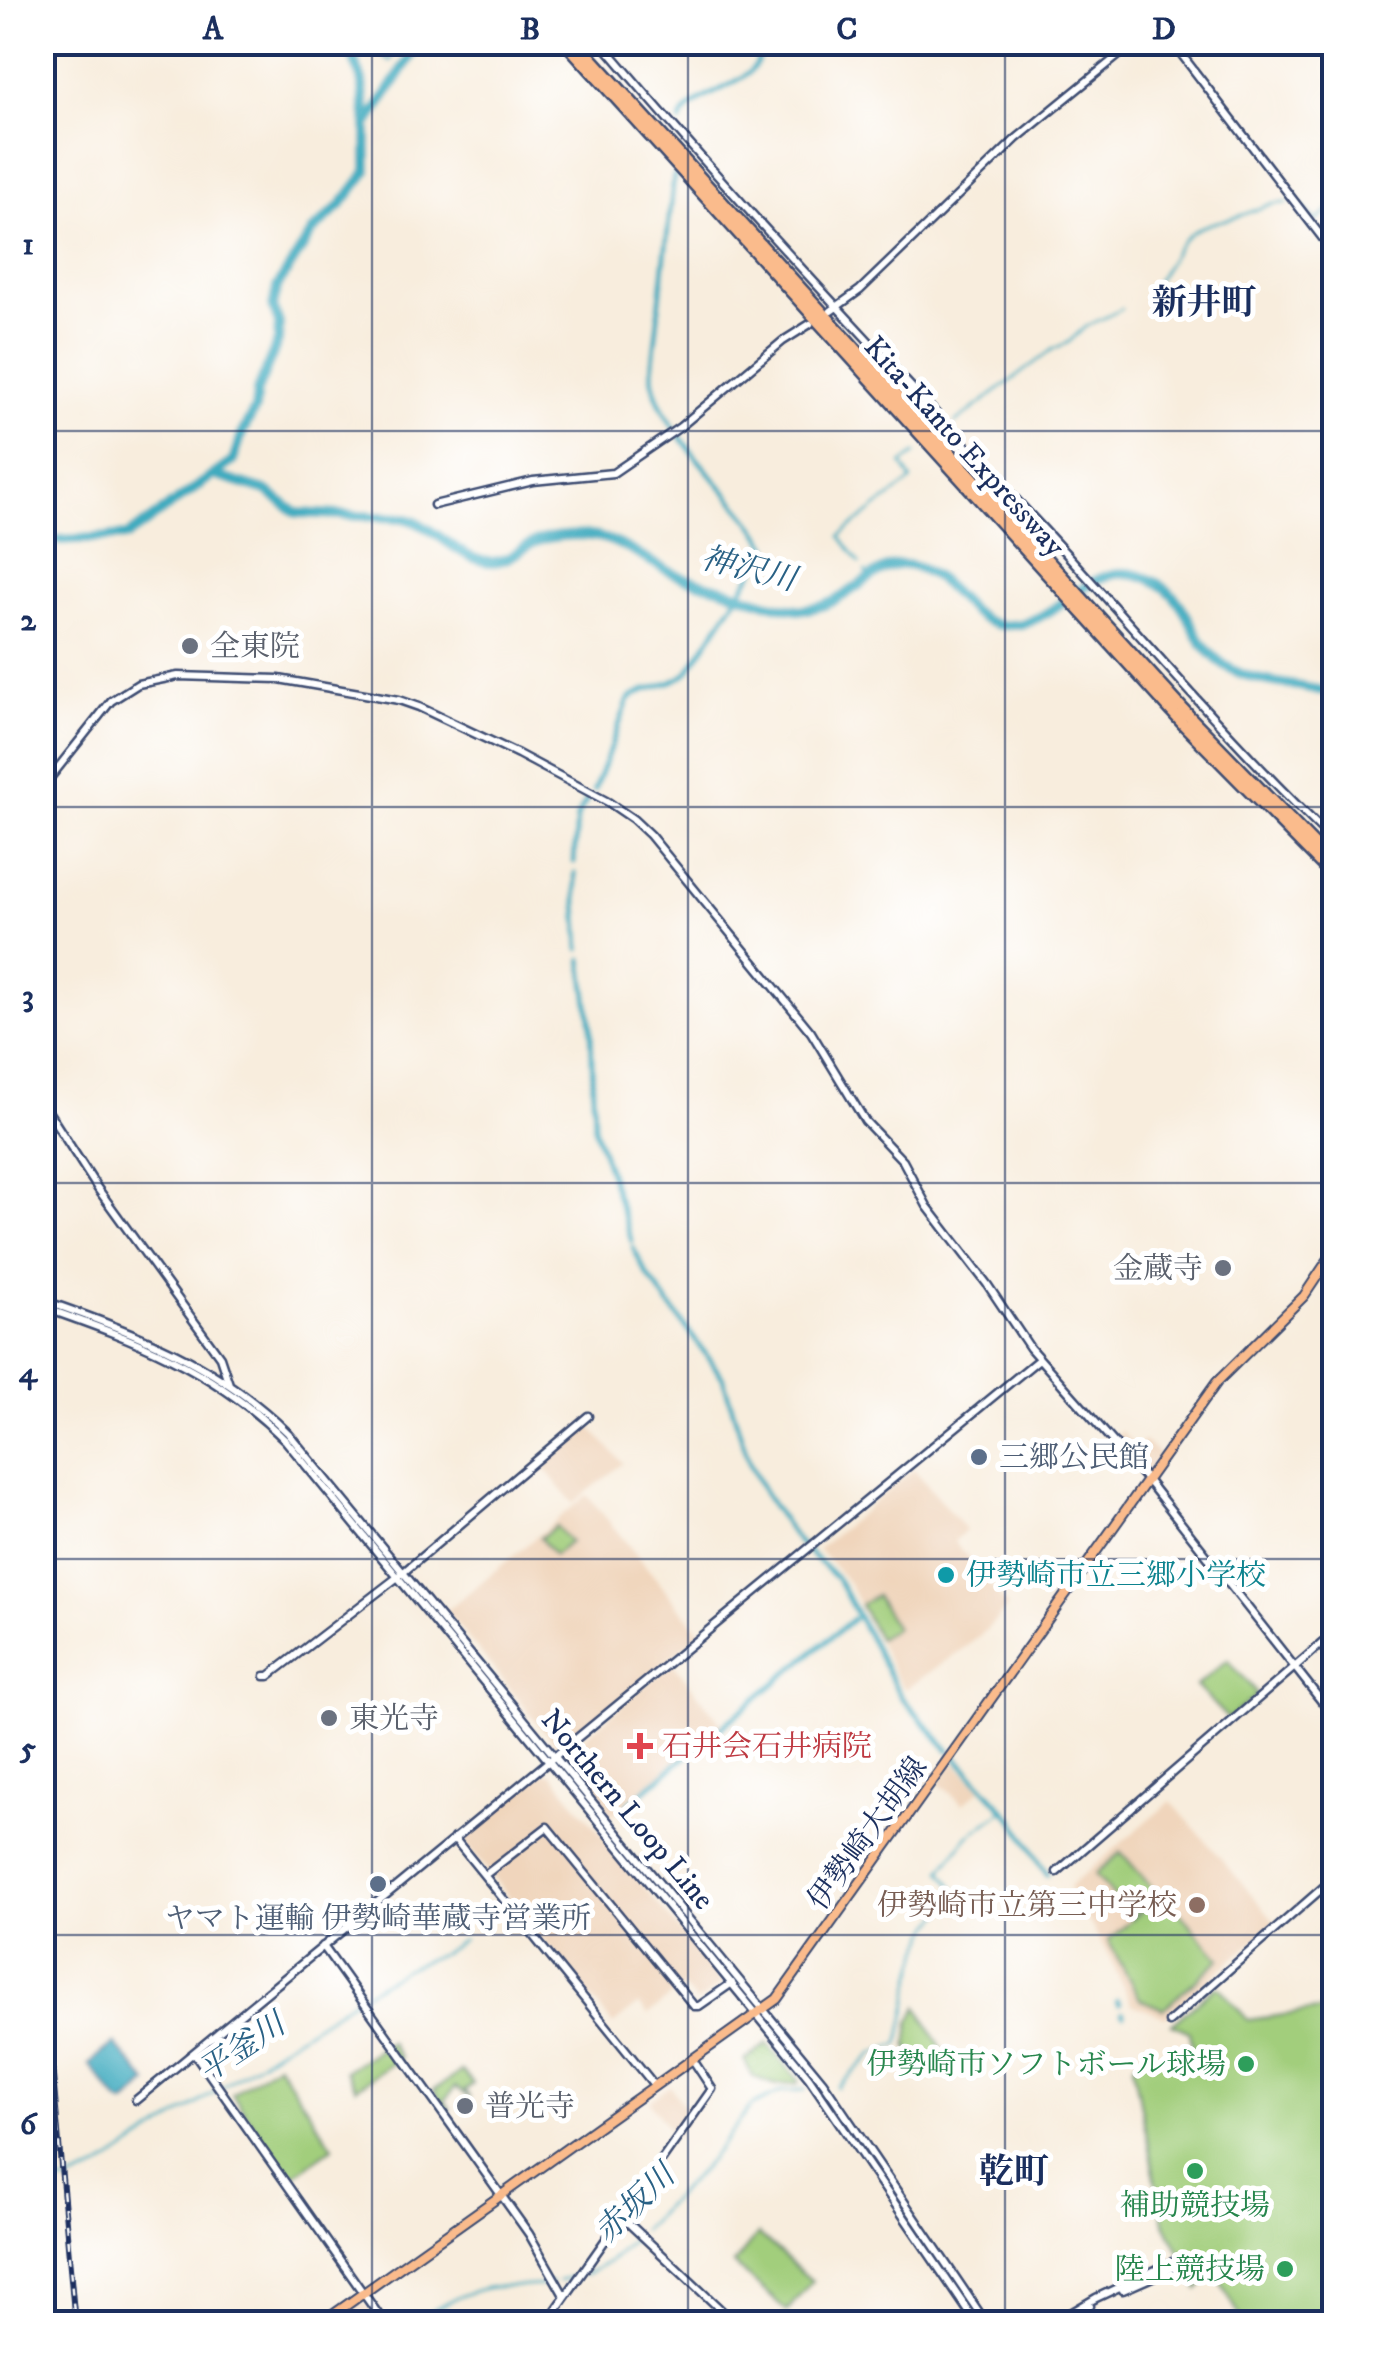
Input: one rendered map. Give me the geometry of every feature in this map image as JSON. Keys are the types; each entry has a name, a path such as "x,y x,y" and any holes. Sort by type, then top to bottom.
{"highway":[{"name":"Kita-Kanto Expressway","path":"564,42 1061,582"},
{"name":"Kita-Kanto Expressway","path":"577,42 1221,763 1334,877"},
{"name":"Kita-Kanto Expressway","path":"1088,612 1334,865"}],"main road":[{"name":"伊勢崎大胡線","path":"320,2324 777,1999 1218,1382 1299,1302 1334,1251"}],"street":[{"path":"601,42 834,308 1085,574 1221,727 1334,841"},
{"path":"834,308 860,290 1016,140 1135,42"},
{"path":"1172,42 1334,253"},
{"path":"434,505 533,481 608,475 677,429 783,341 810,324"},
{"path":"42,788 111,701 138,684 178,676 279,679 399,700 418,707 518,754 634,819 811,1032 865,1121 903,1162 926,1206 1039,1359 1147,1480 1334,1717"},
{"path":"42,1102 108,1202 220,1357 232,1394"},
{"path":"42,1303 96,1322"},
{"name":"Northern Loop Line","path":"96,1322 163,1344 197,1363 288,1433 846,2114 987,2324"},
{"name":"Northern Loop Line","path":"96,1322 172,1356 232,1394 286,1440 402,1573"},
{"path":"197,1363 206,1357 211,1345"},
{"path":"136,2100 1039,1359"},
{"path":"265,1676 402,1573 588,1416"},
{"path":"1056,1872 1334,1633"},
{"name":"Northern Loop Line","path":"552,1758 732,1983 760,2012 831,2106 976,2324"},
{"path":"485,1875 547,1827 694,2006 700,2006 732,1983"},
{"path":"454,1838 655,2086"},
{"path":"1168,2022 1334,1878"},
{"path":"323,1946 529,2234 565,2297"},
{"path":"195,2054 385,2324"},
{"path":"546,2324 712,2089 693,2060"},
{"path":"622,2217 736,2324"},
{"path":"1052,2324 1096,2298 1180,2261 1060,2324"},
{"path":"956,2277 968,2284"},
{"path":"967,2310 967,2320"}],"shaded area":[{"path":"587,1423 623,1463 573,1503 539,1462"},
{"path":"1121,1431 1136,1448 1144,1441 1160,1454 1149,1470 1140,1467 1114,1438"},
{"path":"914,1469 966,1531 954,1541 1008,1607 979,1637 906,1689 848,1582 818,1549"},
{"path":"587,1495 701,1633 559,1749 446,1611"},
{"path":"673,1663 722,1724 612,1815 563,1755"},
{"path":"951,1759 981,1789 963,1804 936,1781"},
{"path":"543,1773 552,1774 723,1984 698,2002 682,1987 648,2015 639,2004 613,2025 466,1844 467,1835"},
{"path":"1171,1801 1274,1924 1165,2017 1131,2004 1069,1887"},
{"path":"670,2086 690,2115 675,2137 649,2101"},
{"path":"358,2302 367,2304 379,2323 328,2324"}],"green space":[{"path":"556,1526 570,1542 554,1555 540,1538"},
{"path":"876,1596 896,1628 878,1638 860,1605"},
{"path":"1228,1660 1256,1696 1228,1719 1196,1686"},
{"path":"1121,1852 1157,1894 1131,1917 1095,1874"},
{"path":"1163,1894 1220,1959 1163,2009 1140,1999 1108,1940"},
{"path":"1215,1987 1248,2020 1334,2008 1334,2323 1234,2323 1241,2318 1219,2279 1212,2278 1198,2289 1163,2219 1133,2066 1141,2058 1193,2050 1190,2032 1172,2024"},
{"path":"918,2007 945,2054 922,2068 907,2046 910,2023"},
{"path":"390,2042 400,2058 356,2088 345,2071"},
{"path":"767,2044 798,2083 775,2085 752,2076 745,2061"},
{"path":"277,2063 333,2147 294,2176 289,2175 232,2094"},
{"path":"462,2071 473,2083 465,2091 470,2098 455,2087 445,2100 450,2109 447,2111 434,2090"},
{"path":"758,2234 812,2281 787,2311 734,2264"}],"water":[{"path":"114,2043 148,2083 125,2104 119,2102 89,2064"}],"waterway":[{"path":"42,541 128,536 233,461 278,341 279,323 273,307 277,287 313,231 341,205 367,171 362,80 347,42"},
{"path":"379,42 384,57 390,61 402,42"},
{"path":"367,125 420,42"},
{"path":"680,122 699,101 752,69 760,57 762,42"},
{"path":"594,790 629,699 688,672 769,548 682,439 656,393 652,371 674,176"},
{"path":"1146,291 1184,239 1198,229 1270,205 1288,203"},
{"path":"1301,204 1316,221 1334,207"},
{"path":"955,423 1085,327 1122,309"},
{"path":"860,563 840,536 912,480 902,464 916,453"},
{"name":"神沢川","path":"216,476 266,491 297,513 403,518 468,555 490,562 503,560 544,539 598,537 685,578 797,609 829,603 881,571 906,565 934,576 987,621 1020,624 1038,618 1102,577 1119,573 1138,575 1169,591 1208,650 1231,669 1259,679 1334,694"},
{"path":"865,571 871,579"},
{"path":"574,862 577,817 588,798"},
{"path":"575,873 580,949"},
{"path":"582,959 591,1027 594,1127 632,1242"},
{"path":"633,1248 646,1273 723,1378 750,1465 766,1496 797,1541 838,1580 901,1697 949,1750"},
{"path":"627,1805 853,1619"},
{"name":"赤坂川","path":"954,1755 1013,1819 1047,1874"},
{"name":"赤坂川","path":"838,2088 874,2053 899,2044 923,1943 932,1926 961,1896 941,1871 968,1836 1004,1810"},
{"name":"平釜川","path":"223,2086 373,1988 463,1939"},
{"name":"赤坂川","path":"642,2230 706,2165 751,2106 782,2091 805,2090"},
{"name":"平釜川","path":"42,2185 68,2182 97,2170 216,2091"},
{"name":"赤坂川","path":"584,2275 610,2261 636,2236"},
{"name":"赤坂川","path":"559,2281 576,2277"},
{"name":"赤坂川","path":"411,2324 476,2290 552,2283"}],"railway":[{"path":"42,1952 75,2324"}],"place":[{"name":"全東院","path":"190,646"},
{"name":"金蔵寺","path":"1223,1268"},
{"name":"三郷公民館","path":"979,1457"},
{"name":"伊勢崎市立三郷小学校","path":"946,1575"},
{"name":"東光寺","path":"329,1718"},
{"name":"石井会石井病院","path":"640,1746"},
{"name":"ヤマト運輸 伊勢崎華蔵寺営業所","path":"378,1884"},
{"name":"伊勢崎市立第三中学校","path":"1197,1905"},
{"name":"伊勢崎市ソフトボール球場","path":"1246,2064"},
{"name":"普光寺","path":"465,2106"},
{"name":"補助競技場","path":"1195,2171"},
{"name":"陸上競技場","path":"1285,2269"}],"district":[{"name":"新井町","path":"1204,302"},
{"name":"乾町","path":"1014,2171"}]}
